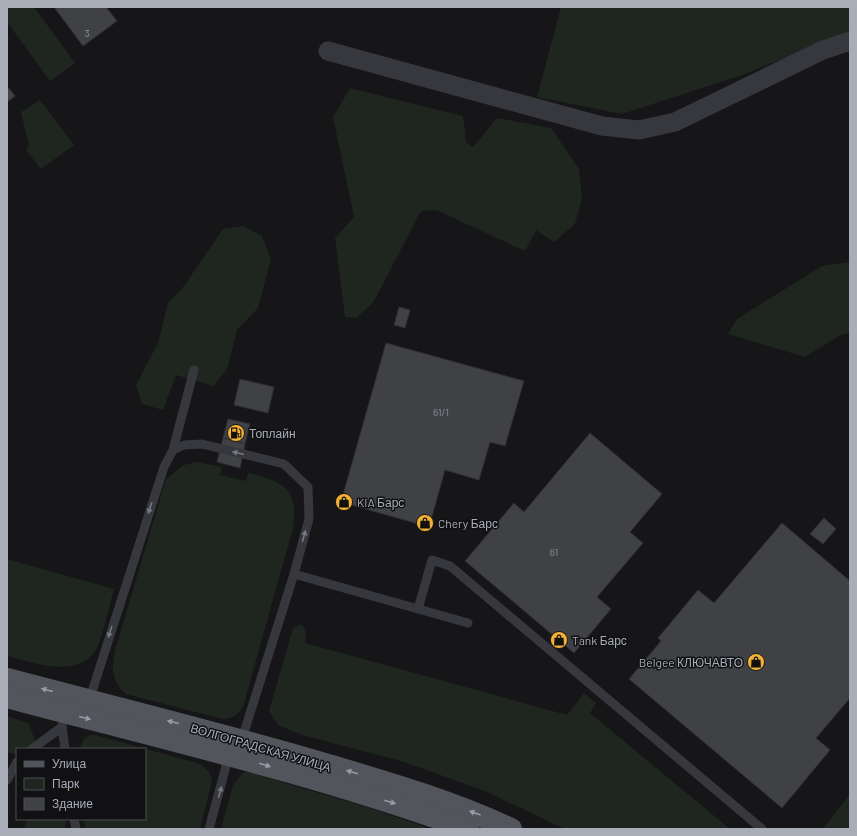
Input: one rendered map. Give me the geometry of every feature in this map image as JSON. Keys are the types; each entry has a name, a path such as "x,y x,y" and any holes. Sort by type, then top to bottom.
{"main road":[{"name":"ВОЛГОГРАДСКАЯ УЛИЦА","path":"7,679 64,712"},
{"name":"ВОЛГОГРАДСКАЯ УЛИЦА","path":"7,697 64,712 418,792 483,816 511,829"},
{"name":"ВОЛГОГРАДСКАЯ УЛИЦА","path":"64,712 88,700 468,829"}],"street":[{"path":"328,51 602,126 639,130 676,122 823,50 850,41"}],"lane":[{"path":"88,700 164,467 173,450 194,370"},
{"path":"173,450 184,445 202,444 284,464 308,487 309,519 294,574 210,829"},
{"path":"418,609 432,560 450,566 762,829"},
{"path":"294,574 468,623"},
{"path":"33,748 64,712"},
{"path":"64,712 65,748"},
{"path":"7,780 16,764"}],"green space":[{"path":"7,7 34,7 75,63 50,81 7,22"},
{"path":"561,7 850,7 850,32 742,75 622,114 537,97"},
{"path":"350,88 463,116 466,142 473,147 497,118 551,128 579,169 582,198 575,224 554,242 536,230 525,251 436,210 421,211 373,303 356,318 345,317 335,238 354,217 333,117"},
{"path":"40,100 74,145 41,169 26,150 29,145 21,112"},
{"path":"243,226 262,236 271,259 258,308 237,330 228,367 214,386 176,375 163,410 142,404 136,385 158,343 168,303 184,286 223,229"},
{"path":"850,262 850,333 842,334 805,357 728,334 737,319 822,266"},
{"path":"196,462 222,467 220,475 246,481 248,473 271,480 286,489 291,495 293,504 293,528 243,707 234,716 226,719 126,694 117,684 113,667 116,647 166,479 184,465"},
{"path":"7,559 114,589 99,643 89,658 79,664 55,667 7,656"},
{"path":"302,624 306,632 305,643 567,715 584,693 596,703 590,713 730,829 565,829 485,791 401,761 302,735 278,725 269,711 293,628"},
{"path":"7,716 28,723 36,742 27,748 16,748 16,755 7,752"},
{"path":"90,735 95,735 143,748 80,748 84,739"},
{"path":"146,749 201,764 209,772 212,781 200,829 85,829 84,820 146,820"},
{"path":"253,768 258,775 370,808 431,829 221,829 233,785 243,773"},
{"path":"850,794 850,829 823,829"},
{"path":"27,820 66,820 65,829 24,829"}],"building":[{"path":"54,7 106,7 117,21 83,46"},
{"path":"7,86 15,96 7,102"},
{"path":"399,307 410,310 405,328 394,325"},
{"path":"386,343 524,381 505,446 490,442 479,480 445,470 429,527 341,502"},
{"path":"240,379 274,387 268,413 234,405"},
{"path":"228,419 250,424 245,444 223,438"},
{"path":"590,433 662,494 630,532 643,543 597,597 611,609 574,653 465,561 514,503 524,512"},
{"path":"223,438 245,444 240,468 217,462"},
{"path":"824,518 836,529 823,544 810,534"},
{"path":"782,523 850,581 850,698 816,738 830,750 782,808 629,679 661,641 658,638 698,590 714,603"}],"place":[{"name":"Топлайн","path":"236,433"},
{"name":"KIA Барс","path":"344,502"},
{"name":"Chery Барс","path":"425,523"},
{"name":"Tank Барс","path":"559,640"},
{"name":"Belgee КЛЮЧАВТО","path":"756,662"}]}
